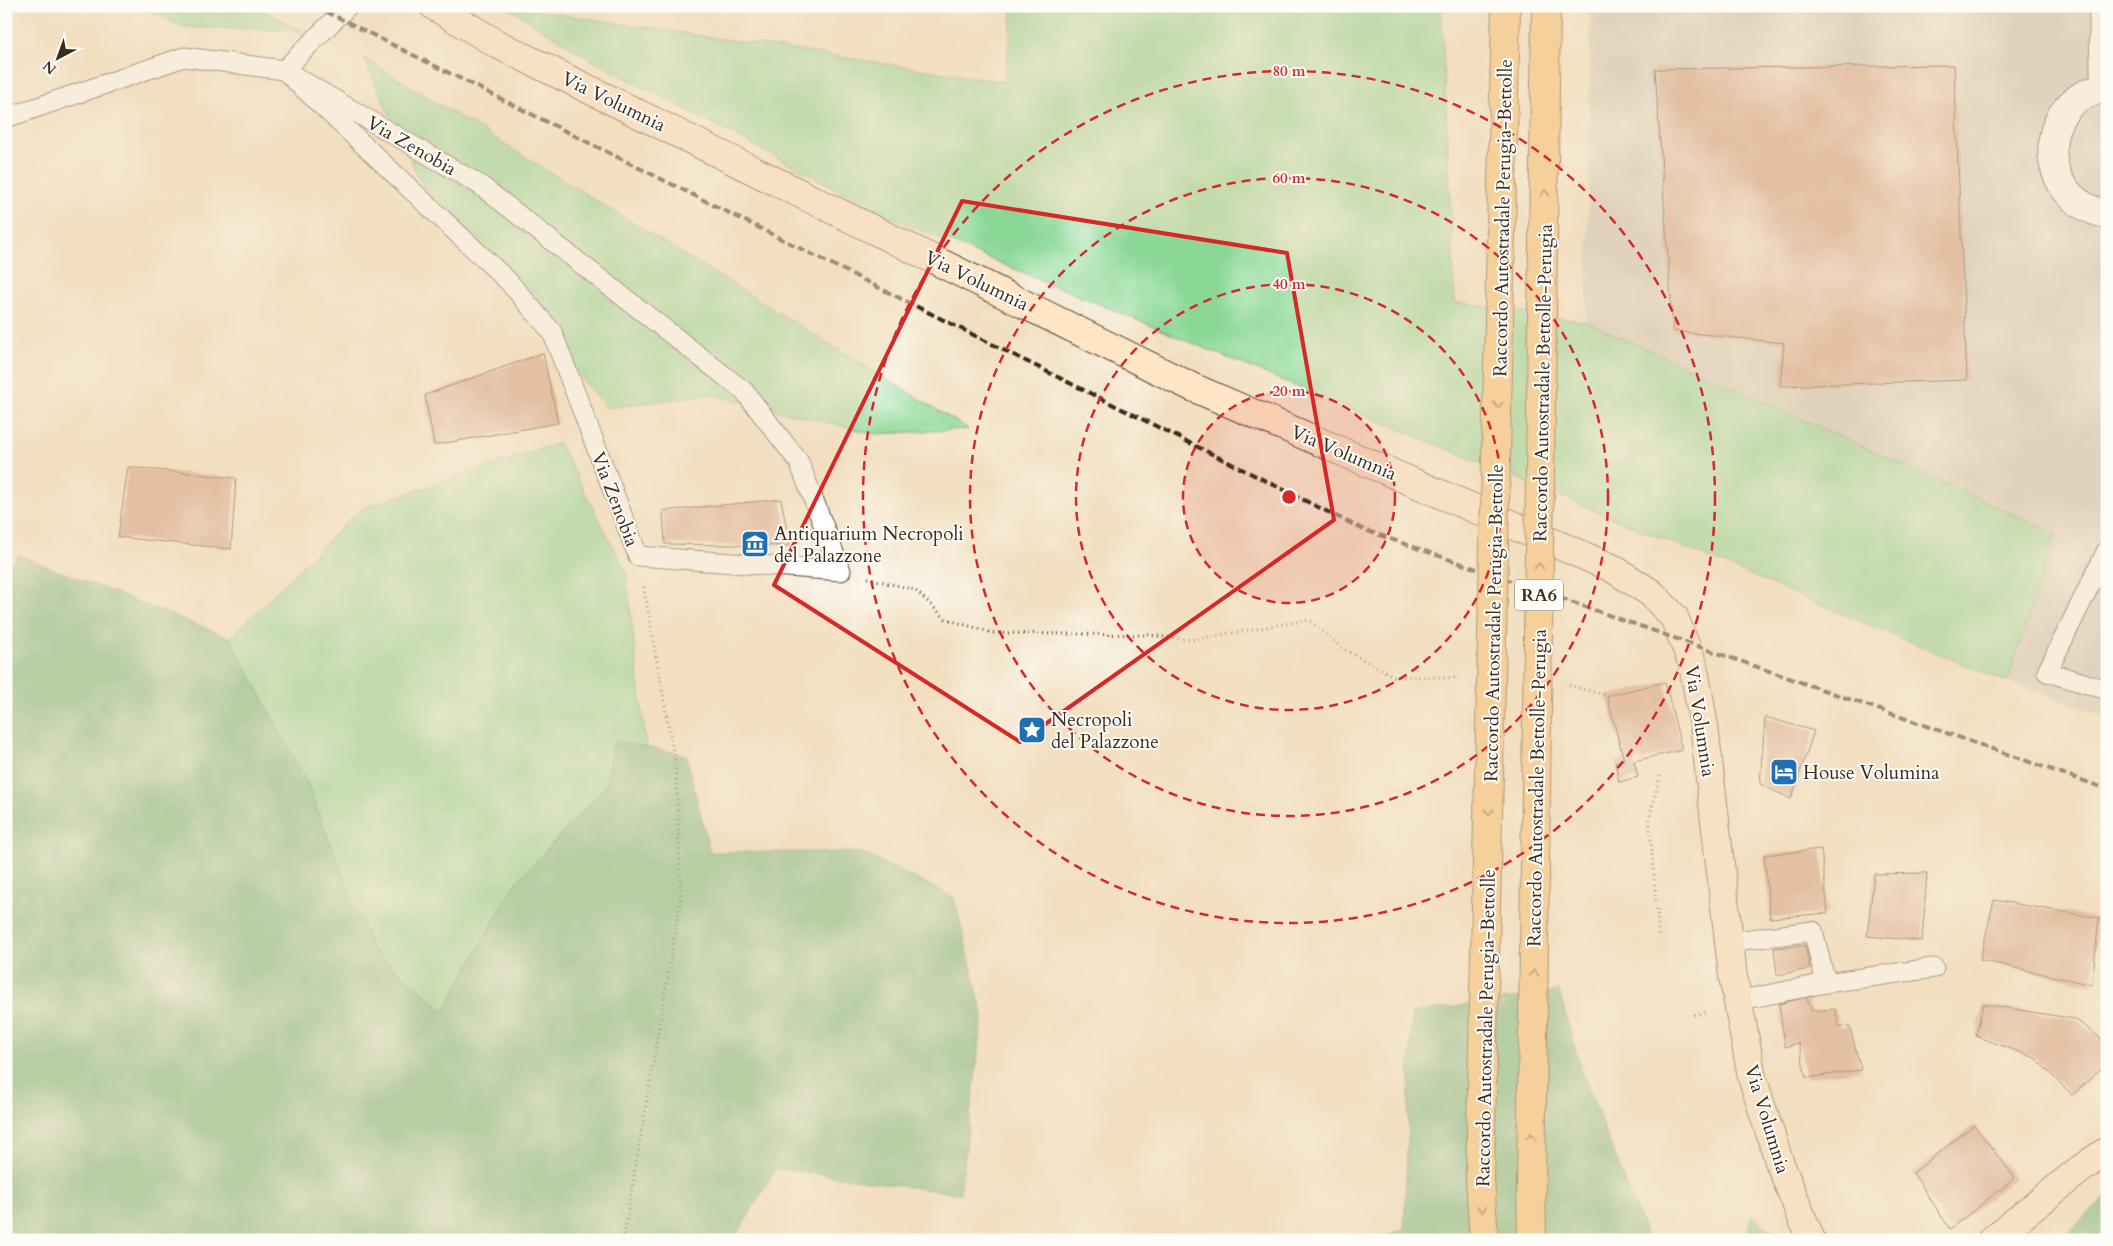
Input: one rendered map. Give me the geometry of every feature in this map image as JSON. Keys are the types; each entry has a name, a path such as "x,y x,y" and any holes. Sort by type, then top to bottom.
{"highway":[{"name":"Raccordo Autostradale Perugia-Bettolle","path":"1484,1240 1480,1179 1506,6"},
{"name":"Raccordo Autostradale Bettolle-Perugia","path":"1532,1240 1530,1184 1546,6"}],"main road":[{"name":"Via Volumnia","path":"444,12 497,44 1192,387 1612,568 1651,593 1674,618 1694,664 1704,726 1728,942 1752,1077 1779,1161 1811,1240"},
{"path":"1992,1240 2082,1168 2107,1151"}],"street":[{"path":"2103,6 2106,88 2087,94 2071,104 2059,119 2052,137 2052,156 2056,174 2066,191 2079,203 2096,212 2107,214"}],"lane":[{"path":"284,70 348,6"},
{"name":"Via Zenobia","path":"6,118 184,57 284,70 480,185 744,391 799,462 841,572 638,556 552,332 508,281 284,70"},
{"path":"2107,550 2047,672 2107,690"},
{"path":"1728,942 1813,930 1826,983"},
{"path":"1737,1001 1826,983 1934,968"}],"path":[{"path":"624,1240 681,898 676,768 638,556"},
{"path":"841,572 915,590 946,619 993,633 1148,635 1191,640 1309,620 1343,649 1394,676 1462,678"},
{"path":"1560,683 1607,696"},
{"path":"1659,935 1649,819 1660,776"},
{"path":"1694,1015 1711,1011"}],"highlighted area":[{"path":"962,201 1287,253 1334,520 1020,742 774,585"}],"shaded area":[{"path":"1590,6 2107,6 2107,717 2007,682 2056,534 1587,322"}],"green space":[{"path":"141,6 254,6 302,31 182,27"},
{"path":"506,6 1005,82 1013,6 1441,6 1455,302 1587,322 2056,534 2007,682 892,218 590,59"},
{"path":"364,58 968,429 875,434 710,394 606,408 421,183"},
{"path":"559,443 626,571 646,747 614,742 606,786 514,885 444,1011 372,949 306,781 230,638 360,509"},
{"path":"18,555 230,638 306,781 372,949 444,1011 514,885 606,786 614,741 686,755 710,852 860,852 954,897 983,1016 960,1194 776,1168 734,1240 6,1240 6,570"},
{"path":"1559,991 1581,1069 1648,1240 1376,1240 1404,1229 1412,1013"},
{"path":"2107,1197 2107,1240 2059,1240"},
{"path":"1752,1215 1782,1240 1744,1240"}],"building":[{"path":"865,6 900,6 899,11 865,8"},
{"path":"1954,65 1967,380 1780,386 1784,343 1673,331 1655,69"},
{"path":"543,353 558,423 434,445 425,395"},
{"path":"128,467 236,478 231,549 118,537"},
{"path":"781,499 790,546 665,544 663,511"},
{"path":"1665,682 1682,750 1634,761 1638,777 1619,782 1615,762 1624,760 1607,696"},
{"path":"1765,717 1814,731 1791,799 1760,784"},
{"path":"1821,849 1828,913 1770,918 1764,855"},
{"path":"1927,873 1922,941 1867,936 1874,874"},
{"path":"1994,900 2099,918 2092,985 1980,960"},
{"path":"1805,945 1810,969 1777,975 1774,948"},
{"path":"1806,997 1812,1011 1835,1009 1839,1026 1850,1027 1861,1070 1806,1078 1799,1043 1785,1047 1779,1004"},
{"path":"1983,1004 2075,1019 2107,1043 2107,1064 2072,1095 2035,1058 1976,1036"},
{"path":"1974,1125 2015,1178 1950,1229 1913,1173"}],"railway":[{"path":"315,6 1362,529 2107,789"}],"place":[{"name":"Antiquarium Necropoli del Palazzone","path":"755,544"},
{"name":"Necropoli del Palazzone","path":"1032,730"},
{"name":"House Volumina","path":"1784,772"}]}
